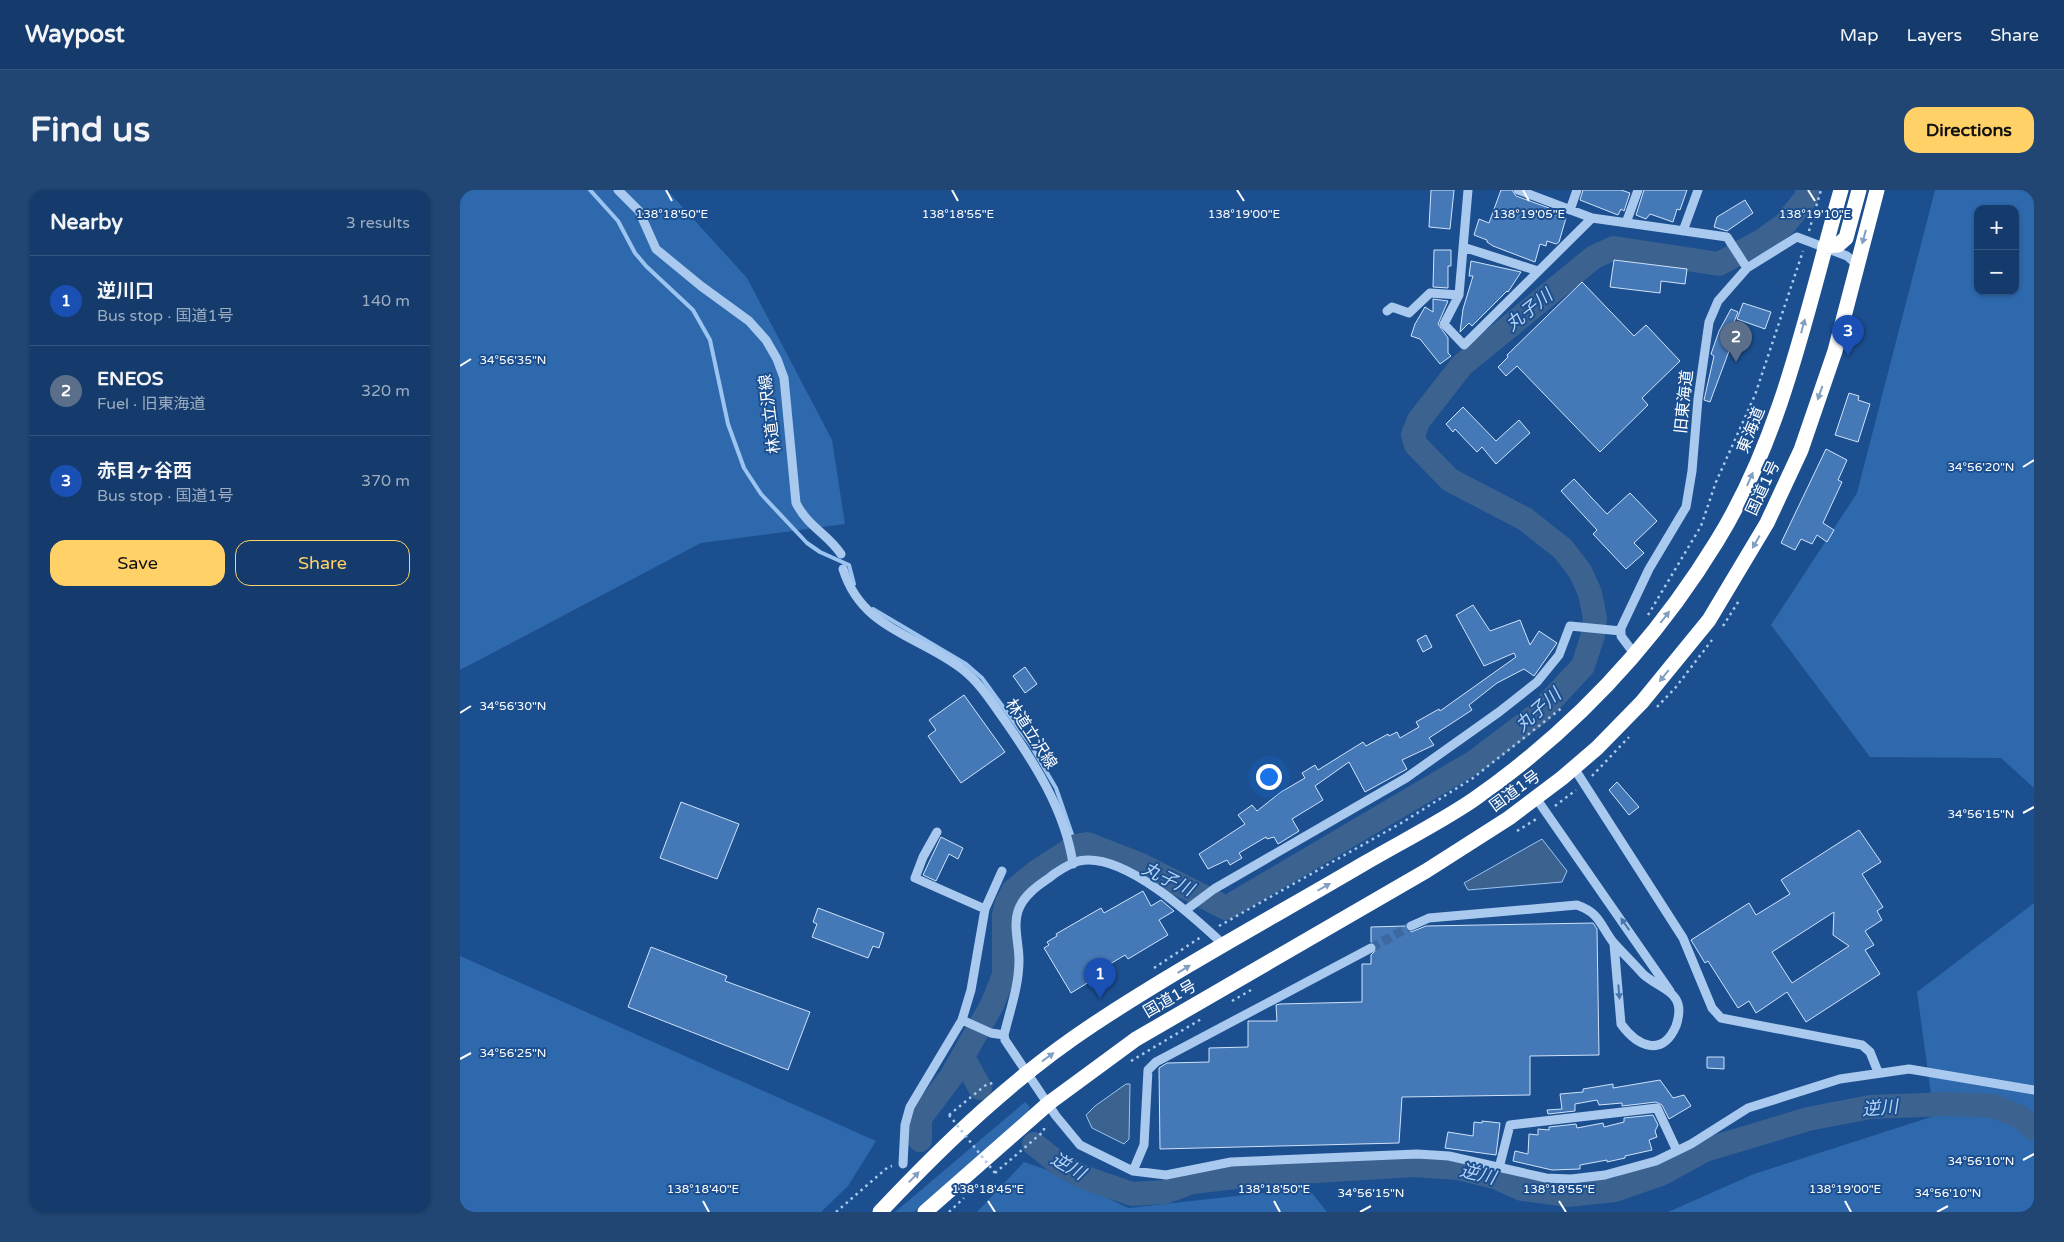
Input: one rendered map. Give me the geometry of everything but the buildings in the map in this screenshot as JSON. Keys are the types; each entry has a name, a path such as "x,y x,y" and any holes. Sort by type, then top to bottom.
{"highway":[{"name":"東海道","path":"1636,656 1684,592 1718,539 1744,493 1770,433 1789,377 1841,190"},
{"path":"1825,246 1838,245 1846,238 1859,190"},
{"name":"国道1号","path":"925,1212 1049,1103 1136,1039 1426,871 1509,818 1574,768 1642,702 1709,620 1767,523 1807,432 1835,351 1876,190"},
{"name":"国道1号","path":"880,1212 919,1171 1028,1072 1094,1024 1224,945 1470,802 1533,755 1578,716 1636,656"}],"street":[{"name":"林道立沢線","path":"618,190 631,201 644,221 648,235 662,254 749,320 766,340 777,359 784,378 796,503 805,519 835,545 841,554"},
{"path":"1468,190 1459,296 1444,324 1464,345 1592,218"},
{"path":"1518,190 1592,218 1727,237 1747,268"},
{"path":"1570,210 1577,190"},
{"path":"1626,223 1638,190"},
{"path":"1683,231 1698,190"},
{"name":"旧東海道","path":"1621,631 1649,569 1686,507 1692,471 1698,399 1709,322 1718,301 1747,268 1797,237 1807,239"},
{"path":"1807,239 1847,256 1856,264"},
{"path":"1463,247 1538,271"},
{"path":"1387,311 1392,308 1409,313 1430,293 1459,296"},
{"name":"林道立沢線","path":"843,569 850,589 865,608 886,626 961,668 982,689 1028,753 1050,794 1066,833 1072,861"},
{"path":"1188,909 1211,891 1406,778 1499,712 1537,682 1559,655 1570,626 1621,631 1621,636 1636,656"},
{"path":"1574,768 1683,938 1712,1008 1721,1018 1862,1044 1870,1052 1878,1072"},
{"path":"1536,798 1678,1004 1678,1020 1669,1040 1659,1046 1644,1044 1628,1033 1621,1024 1614,944"},
{"path":"938,832 923,857 915,878 985,910"},
{"path":"1224,945 1188,909 1146,881 1126,870 1094,861 1072,861 1031,891 1018,910 1016,926 1019,960 1017,985 1004,1035 1005,1040 1066,1129 1080,1145 1133,1171 1166,1175 1231,1162 1417,1154 1449,1156 1546,1178 1571,1180 1605,1175 1656,1161 1677,1151 1748,1108 1840,1079 1909,1069 2034,1090"},
{"path":"903,1164 905,1125 910,1107 965,1022 985,910 1002,871"},
{"path":"1411,926 1429,918 1577,906 1596,915 1614,944 1650,981 1672,993"},
{"path":"1133,1171 1144,1145 1148,1070 1156,1062 1371,948"},
{"path":"965,1022 991,1033 1004,1035"},
{"path":"1499,1168 1510,1125 1657,1108 1677,1151"}],"path":[{"path":"1645,618 1701,526 1716,482 1755,395 1807,239 1821,190"},
{"path":"1721,629 1744,591"},
{"path":"1651,714 1676,687 1715,636"},
{"path":"1147,973 1210,932 1403,822 1473,778 1570,701"},
{"path":"1515,832 1547,812 1584,784 1631,734"},
{"path":"1225,1005 1257,986"},
{"path":"1126,1064 1209,1014"},
{"path":"988,1089 996,1083"},
{"path":"987,1084 949,1116 995,1173 1044,1131 1044,1124"},
{"path":"952,1123 959,1116"},
{"path":"836,1212 888,1166 903,1164"}],"shaded area":[{"path":"460,190 667,190 747,278 832,440 845,524 701,543 460,670"},
{"path":"1935,190 2034,190 2034,788 2001,758 1870,757 1771,625 1857,493"},
{"path":"1542,839 1567,871 1562,882 1468,890 1464,883"},
{"path":"2034,903 2034,1212 1668,1212 1754,1174 1934,1116 1917,992"},
{"path":"460,956 876,1141 848,1186 821,1212 460,1212"},
{"path":"1126,1084 1130,1084 1129,1139 1124,1144 1092,1128 1086,1115 1095,1106"},
{"path":"1025,1102 1030,1107 1028,1112 914,1212 895,1212"},
{"path":"1024,1162 1059,1174 1128,1208 1308,1188 1327,1212 977,1212"}],"waterway":[{"path":"590,190 618,221 635,253 646,266 693,310 710,340 728,424 744,468 761,494 807,543 820,552 849,565 854,584"},
{"name":"丸子川","path":"920,1140 920,1118 951,1077 992,1005 1004,975 1004,915 1007,903 1013,891 1036,872 1076,846 1087,844 1141,865 1226,908 1474,762 1539,713 1583,666 1593,635 1595,618 1590,593 1580,571 1563,549 1525,519 1450,480 1416,445 1413,435 1419,420 1462,365 1594,257 1614,248 1719,264 1763,240 1784,225 1806,198 1808,190"},
{"path":"873,609 966,664 982,678 1030,744 1056,788 1076,846"},
{"name":"逆川","path":"963,1057 980,1088"},
{"name":"逆川","path":"1034,1144 1059,1164 1083,1177 1132,1194 1165,1192 1192,1182 1253,1175 1414,1165 1458,1168 1495,1177 1522,1189 1568,1195 1615,1190 1661,1174 1705,1150 1808,1119 1870,1107 1948,1104 1994,1106 2020,1117 2034,1129"}],"tunnel":[{"path":"1371,948 1411,926"}],"place":[{"name":"赤目ヶ谷西","path":"1848,356"},
{"name":"ENEOS","path":"1736,362"},
{"name":"逆川口","path":"1100,999"}]}
